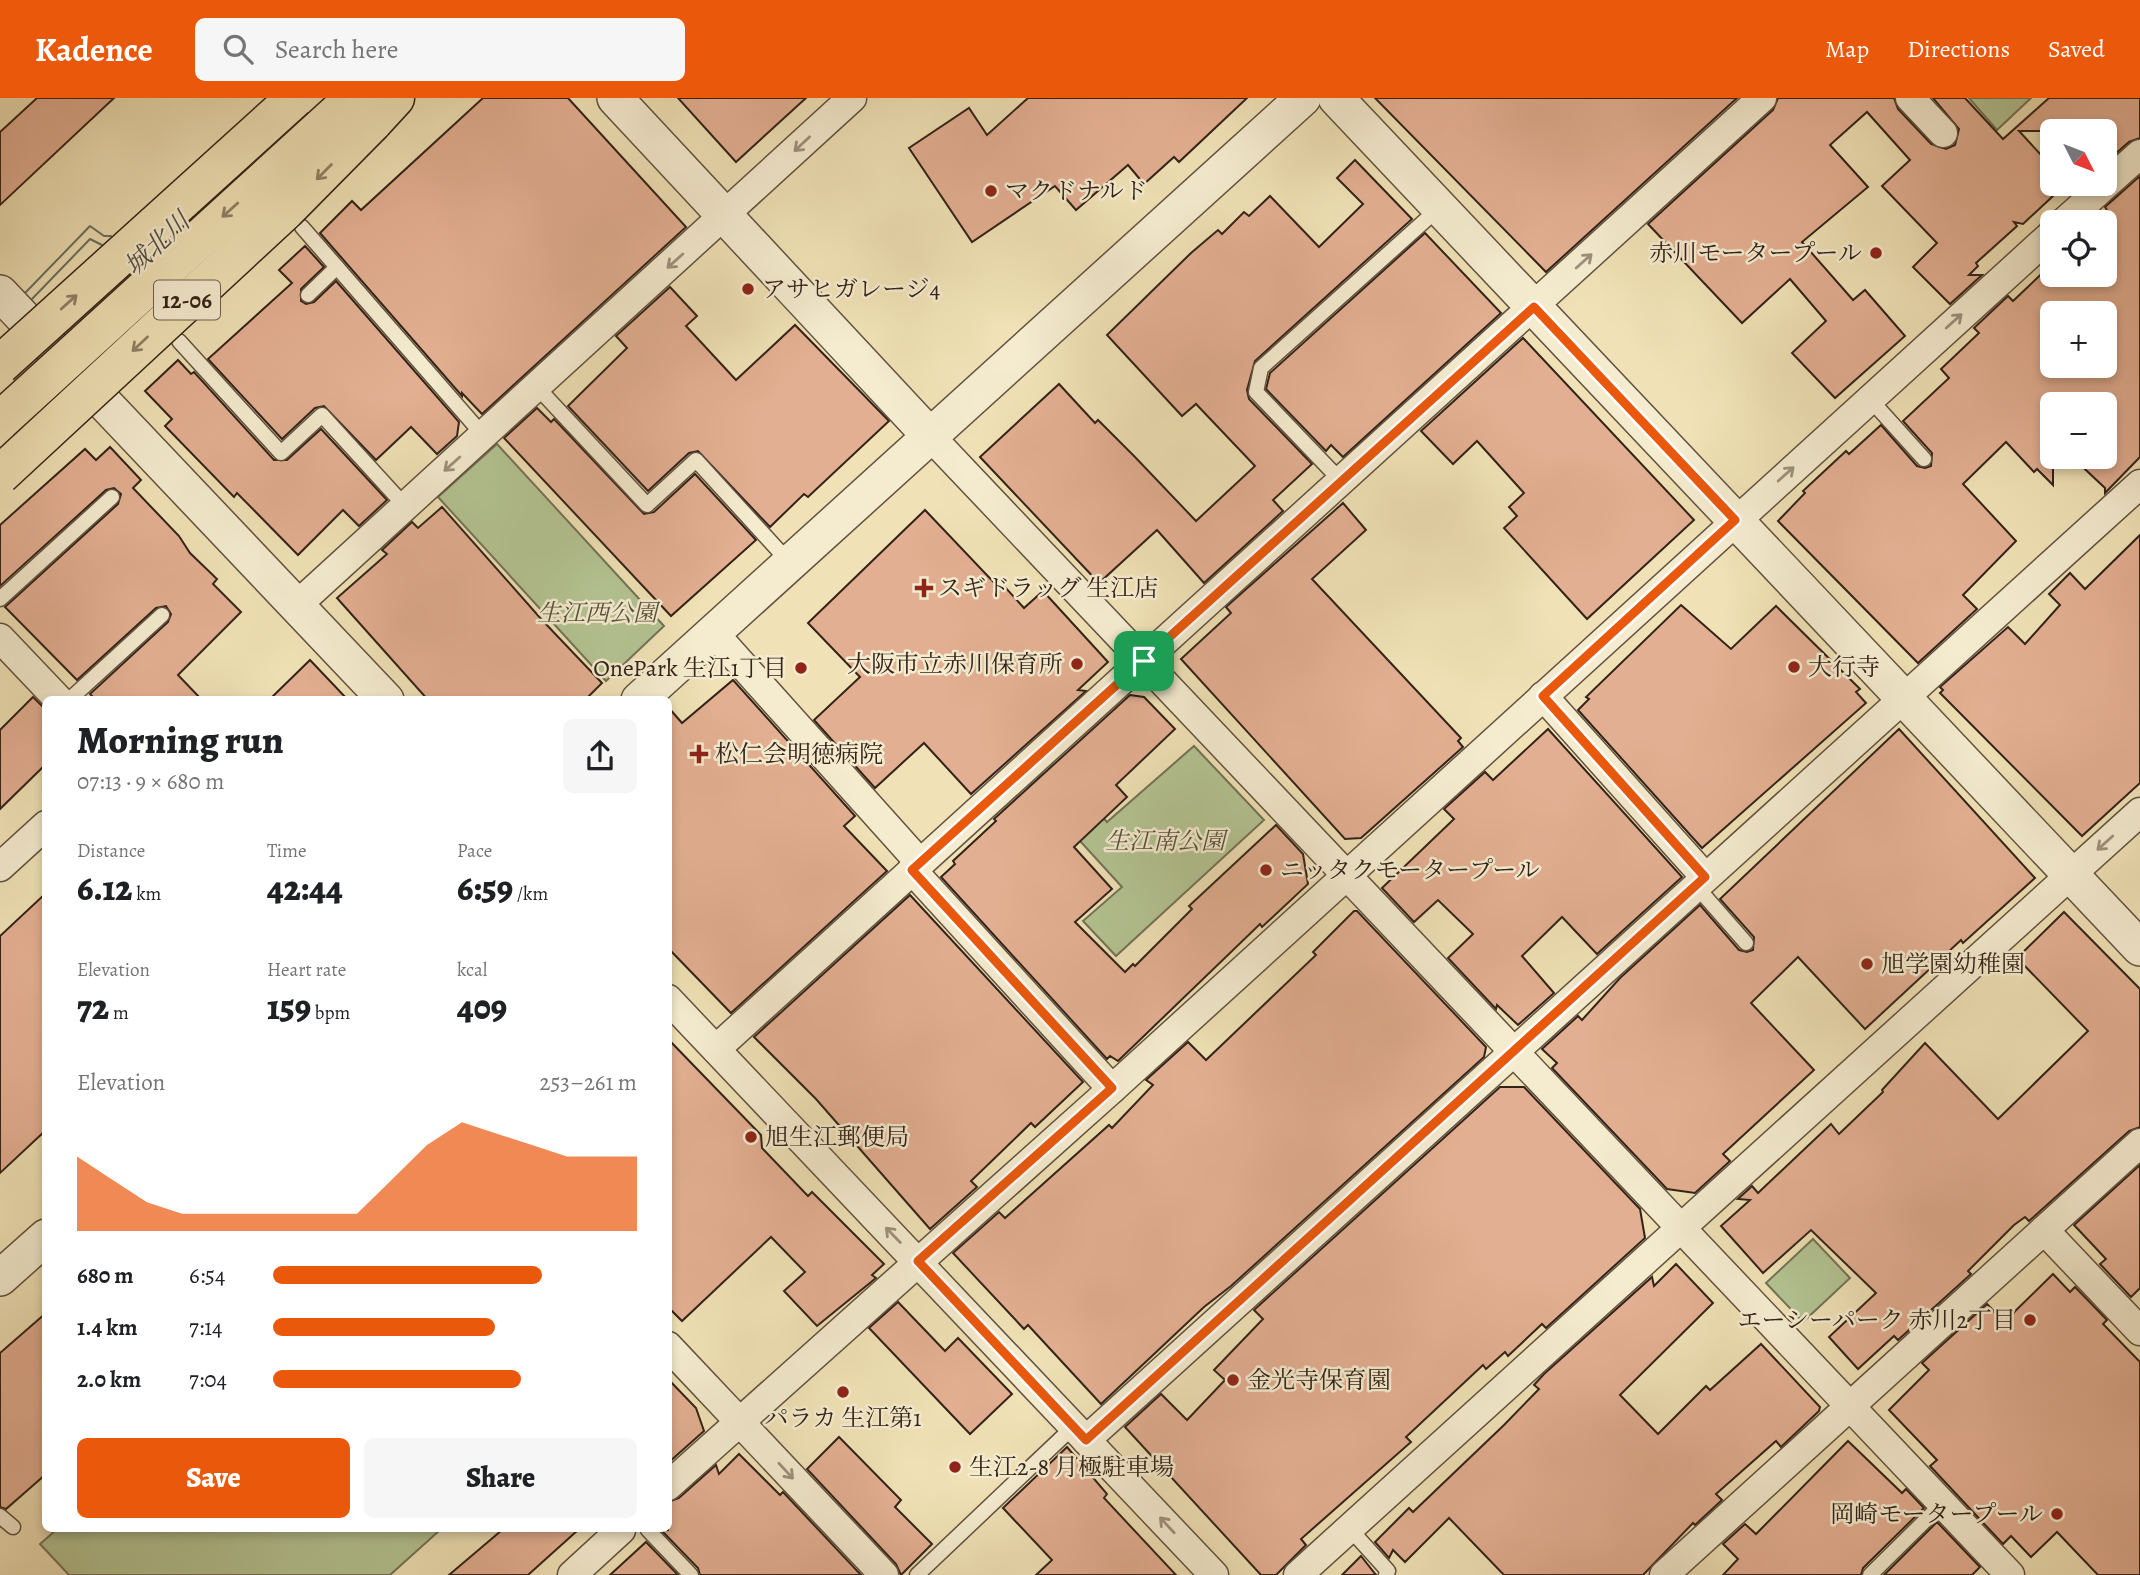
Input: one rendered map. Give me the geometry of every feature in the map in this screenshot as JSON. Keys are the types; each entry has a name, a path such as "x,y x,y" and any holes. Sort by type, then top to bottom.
{"highway":[{"path":"0,365 295,98"},
{"path":"0,421 354,98"},
{"name":"12-06","path":"0,475 286,210 395,98"}],"street":[{"path":"615,98 930,436 2010,1575"},
{"path":"296,606 852,98"},
{"path":"643,696 1303,98"},
{"path":"1336,98 2140,948"},
{"path":"716,1049 1343,483 1762,98"},
{"path":"1910,98 1943,134"},
{"path":"2077,210 2140,154"},
{"path":"672,1482 1112,1088 2040,245"},
{"path":"0,293 382,696"},
{"path":"1080,1433 1514,1051 2140,484"},
{"path":"713,632 1112,1088"},
{"path":"0,638 55,696"},
{"path":"1543,696 1700,881"},
{"path":"1298,1575 2140,812"},
{"path":"0,867 42,829"},
{"path":"672,1003 1214,1575"},
{"path":"1664,1575 2140,1143"},
{"path":"2044,1230 2135,1316"},
{"path":"0,1278 42,1241"},
{"path":"672,1350 884,1575"},
{"path":"572,1575 619,1532"}],"lane":[{"path":"1343,483 1256,392 1261,368 1439,208"},
{"path":"302,228 484,435"},
{"path":"308,295 337,267"},
{"path":"179,341 281,453 322,415 405,506"},
{"path":"537,387 647,505 696,460 790,563"},
{"path":"1869,398 1924,459"},
{"path":"0,599 112,498"},
{"path":"73,696 162,615"},
{"path":"1700,881 1746,943"},
{"path":"917,1575 1080,1433"},
{"path":"1870,1575 1942,1504"},
{"path":"0,1516 13,1527"},
{"path":"1350,1529 1388,1571 1386,1575"},
{"path":"650,1532 691,1575"}],"green space":[{"path":"1969,98 2031,98 1997,130"},
{"name":"生江西公園","path":"497,444 664,626 606,681 438,497"},
{"name":"生江南公園","path":"1194,746 1264,820 1116,956 1083,921 1122,887 1030,786 1054,765 1107,822"},
{"path":"1813,1239 1850,1278 1803,1322 1766,1283"},
{"path":"54,1532 438,1532 390,1575 69,1575 40,1544"}],"building":[{"path":"37,98 114,98 0,205 0,132"},
{"path":"483,98 568,98 686,227 482,414 462,393 462,396 320,233 352,201 361,210"},
{"path":"678,98 806,98 736,162"},
{"path":"1028,98 1247,98 1179,162 1174,157 1144,184 1128,165 1076,210 1055,186 972,242 909,148 969,108 987,135"},
{"path":"1375,98 1737,98 1546,272"},
{"path":"1778,98 1894,98 1898,109 1931,144 1946,149 1955,145 1959,129 1933,98 1965,98 2003,139 2049,98 2140,98 2140,138 2129,142 2118,152 2118,119 2040,119 2040,131 2019,131 2040,154 2040,196 2053,196 2023,224 2014,222 2017,226 1976,263 1978,266 1969,275 1982,275 1950,304 1913,267 1937,243 1882,186 1910,160 1867,112 1830,145 1868,187 1802,242 1853,300 1865,290 1905,336 1835,398 1792,353 1826,321 1790,279 1742,323 1648,224 1773,110"},
{"path":"1355,160 1412,219 1255,361 1247,390 1249,399 1312,464 1273,500 1283,511 1204,583 1157,530 1099,583 980,457 1059,384 1095,423 1098,420 1135,457 1196,521 1255,466 1196,404 1182,416 1107,335 1191,253 1218,230 1222,234 1244,212 1249,216 1270,196 1319,247 1363,204 1337,178"},
{"path":"2140,176 2140,457 2105,493 2105,488 2085,469 2117,469 2117,392 2040,392 2040,469 2053,469 2053,485 2037,469 2034,472 2006,442 1963,484 2016,541 1963,595 1977,609 1918,663 1778,521 1805,493 1803,491 1846,451 1849,454 1881,425 1917,466 1931,466 1932,453 1903,421 1949,378 1941,369 1979,333 1974,328 2008,296 2013,301 2040,275 2040,287 2117,287 2117,210 2107,210 2105,207"},
{"path":"1425,233 1501,313 1343,457 1331,445 1326,451 1266,389 1270,373"},
{"path":"305,246 324,267 301,289 301,301 306,304 314,302 336,281 459,422 457,436 437,454 411,427 376,460 324,406 315,408 282,439 208,359 292,283 279,270"},
{"path":"670,287 697,316 686,326 736,380 795,325 889,421 808,497 804,494 770,527 698,451 689,453 648,491 568,406 627,348 616,336"},
{"path":"1523,338 1694,520 1587,619 1504,528 1517,516 1509,507 1524,493 1477,441 1453,464 1421,431"},
{"path":"178,360 191,374 194,372 274,460 287,460 321,429 387,500 359,526 343,510 298,555 237,493 234,497 165,426 172,419 145,391"},
{"path":"537,408 551,422 554,419 644,514 654,512 695,474 756,540 671,616 504,438"},
{"path":"110,447 141,480 133,488 179,536 190,553 217,579 213,584 241,612 178,675 198,696 90,694 168,622 171,614 166,606 156,608 77,680 5,607 118,504 121,494 114,488 106,490 0,586 0,525 85,449 96,460"},
{"path":"1343,503 1366,530 1312,579 1461,738 1458,741 1463,747 1361,838 1345,839 1181,659 1231,613 1226,607"},
{"path":"442,507 602,683 589,696 424,696 337,598 387,554 382,550 412,522 418,528"},
{"path":"925,510 1001,590 1005,587 1024,608 1043,591 1108,662 1078,690 1086,691 971,794 924,743 875,788 814,720 860,677 808,623"},
{"path":"2140,535 2140,783 2082,836 1940,693 1943,690 1940,687 2008,627 2025,644 2060,605 2049,594 2070,573 2085,589"},
{"path":"1681,605 1731,649 1776,606 1860,689 1856,692 1866,703 1702,848 1578,710 1589,699 1586,697"},
{"path":"310,660 344,696 273,696"},
{"path":"733,680 855,816 844,826 887,871 731,1013 672,952 672,712 682,723"},
{"path":"1130,695 1144,697 1175,729 1116,785 1127,797 1074,847 1112,889 1075,922 1125,972 1133,964 1135,966 1192,909 1189,906 1276,825 1303,854 1308,884 1262,927 1260,924 1118,1061 1110,1056 1107,1059 941,877 955,864 953,861 996,821 994,819"},
{"path":"33,697 42,706 42,768 0,809 0,730"},
{"path":"1548,729 1682,877 1597,954 1562,917 1522,956 1554,993 1518,1025 1497,1005 1496,1009 1448,958 1473,934 1438,900 1414,922 1382,888 1454,819 1444,809 1485,772 1493,780"},
{"path":"1899,729 2035,878 1963,943 1961,940 1865,1029 1798,957 1751,1003 1814,1070 1723,1154 1730,1161 1695,1193 1667,1189 1552,1068 1557,1063 1542,1049 1578,1016 1582,1020 1620,978 1700,905 1739,950 1753,950 1754,937 1720,899"},
{"path":"910,895 1083,1082 1035,1127 1031,1123 971,1181 977,1187 930,1229 816,1099 754,1037"},
{"path":"42,897 42,1134 0,1173 0,936"},
{"path":"1357,911 1486,1047 1484,1057 1231,1286 1204,1307 1101,1404 1028,1325 1024,1329 953,1253 999,1212 1005,1218 1109,1125 1112,1128 1153,1085 1146,1080 1188,1042 1206,1060 1316,955 1313,952"},
{"path":"2064,912 2140,989 2140,1127 2129,1131 2029,1221 2025,1217 2014,1225 1968,1271 1971,1274 1898,1340 1894,1336 1858,1369 1829,1337 1876,1293 1811,1230 1763,1273 1721,1226 1750,1200 1738,1199 1752,1186 1758,1193 1831,1124 1839,1134 1883,1092 1925,1043 1998,1119 2088,1031 2017,958"},
{"path":"672,1043 761,1135 762,1148 808,1196 812,1192 884,1264 872,1275 876,1278 817,1326 784,1291 805,1272 771,1237 682,1321 672,1311"},
{"path":"1500,1087 1524,1087 1640,1209 1645,1238 1546,1328 1542,1324 1508,1356 1505,1352 1486,1369 1483,1365 1406,1437 1411,1442 1301,1539 1306,1545 1276,1575 1261,1575 1125,1427 1161,1394 1187,1420 1225,1380 1214,1370 1263,1319 1254,1310"},
{"path":"2140,1165 2140,1288 2131,1297 2100,1264 2106,1259 2074,1225"},
{"path":"1676,1264 1713,1303 1620,1395 1658,1434 1706,1386 1710,1390 1761,1344 1820,1407 1819,1411 1781,1447 1776,1441 1716,1494 1722,1500 1695,1525 1693,1523 1643,1575 1504,1575 1449,1518 1405,1562 1393,1550 1389,1558 1375,1542 1409,1508 1413,1512 1504,1425 1539,1389 1534,1385 1544,1374 1652,1277 1654,1286"},
{"path":"2053,1274 2070,1292 2075,1287 2107,1320 2103,1324 2140,1362 2140,1575 2098,1575 2057,1532 2031,1557 2011,1536 2003,1544 1930,1466 1937,1460 1889,1410 1929,1370 1922,1363 1987,1304 2004,1322"},
{"path":"898,1302 945,1351 958,1338 1012,1394 970,1434 869,1328"},
{"path":"42,1316 42,1478 6,1509 0,1507 0,1353"},
{"path":"672,1383 696,1408 704,1431 672,1459"},
{"path":"839,1437 901,1500 895,1507 932,1544 901,1575 896,1564 807,1469"},
{"path":"1848,1441 1902,1493 1906,1489 1924,1508 1863,1568 1861,1575 1723,1575 1738,1559 1723,1544 1745,1524 1756,1534"},
{"path":"1067,1447 1107,1494 1104,1498 1176,1575 1036,1575 1052,1560 1003,1508"},
{"path":"739,1454 780,1495 783,1492 861,1575 700,1575 698,1568 663,1532 672,1532 672,1501 679,1498 716,1465 719,1474"},
{"path":"1937,1522 1980,1567 1972,1575 1884,1575"},
{"path":"500,1532 576,1532 528,1575 449,1575"},
{"path":"646,1542 678,1575 610,1575"},
{"path":"1361,1556 1376,1575 1342,1575"}],"place":[{"name":"マクドナルド","path":"991,191"},
{"name":"赤川モータープール","path":"1876,253"},
{"name":"アサヒガレージ4","path":"748,289"},
{"name":"スギドラッグ 生江店","path":"924,588"},
{"name":"大阪市立赤川保育所","path":"1077,664"},
{"name":"大行寺","path":"1794,667"},
{"name":"OnePark 生江1丁目","path":"801,668"},
{"name":"松仁会明徳病院","path":"699,754"},
{"name":"ニッタクモータープール","path":"1266,870"},
{"name":"旭学園幼稚園","path":"1867,964"},
{"name":"旭生江郵便局","path":"751,1137"},
{"name":"エーシーパーク 赤川2丁目","path":"2030,1320"},
{"name":"金光寺保育園","path":"1233,1380"},
{"name":"パラカ 生江第1","path":"843,1392"},
{"name":"生江2-8 月極駐車場","path":"955,1467"},
{"name":"岡崎モータープール","path":"2057,1514"}],"route":[{"path":"1534,307 1735,520 1543,696 1705,877 1086,1440 918,1261 1112,1088 912,870 1144,661 1534,307"}],"water label":[{"name":"城北川","path":"157,244"}]}
